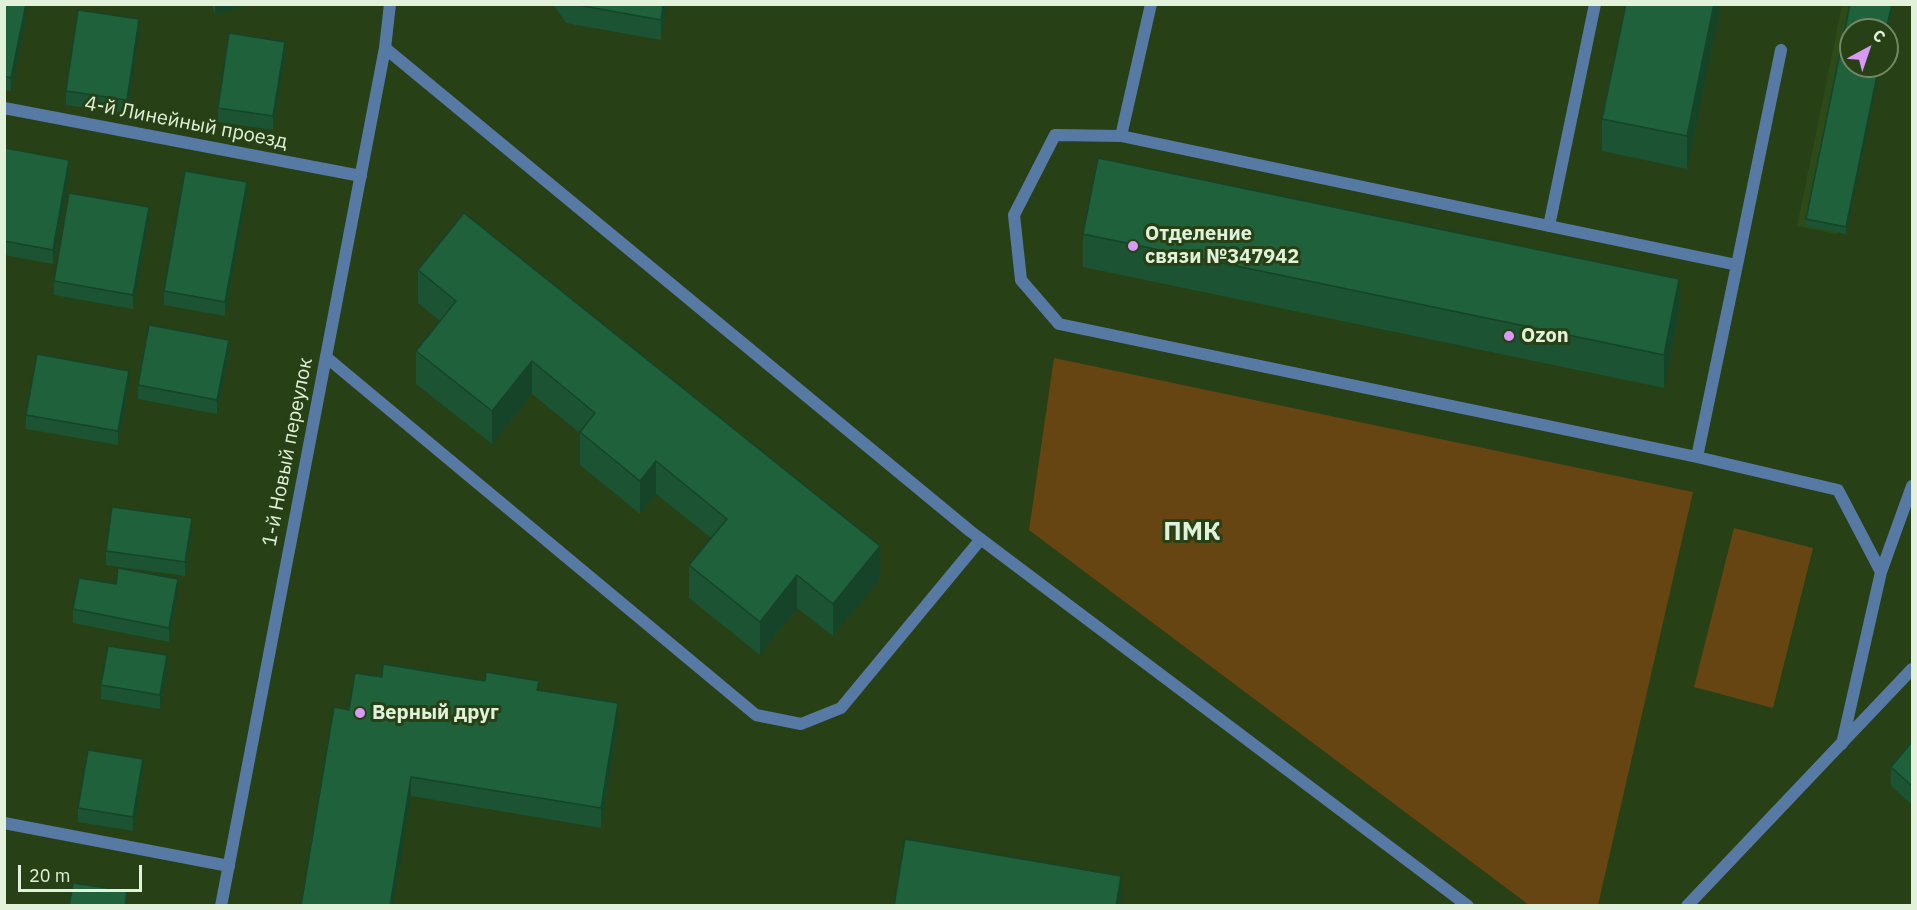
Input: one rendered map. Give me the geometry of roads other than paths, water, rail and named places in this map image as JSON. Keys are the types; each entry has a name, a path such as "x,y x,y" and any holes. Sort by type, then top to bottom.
{"street":[{"name":"1-й Новый переулок","path":"221,906 385,48 390,4"},
{"path":"1121,136 1151,4"},
{"path":"1549,226 1595,4"},
{"path":"385,48 981,539 1468,906"},
{"path":"1697,457 1781,50"},
{"name":"4-й Линейный проезд","path":"4,108 361,176"},
{"path":"1737,265 1121,136 1055,135 1014,214 1021,280 1059,324 1697,457 1838,490 1881,572"},
{"path":"326,357 756,715 801,724 841,708 981,539"},
{"path":"1842,744 1881,572 1912,486"},
{"path":"1687,906 1912,669"},
{"path":"4,824 229,866"}],"place":[{"name":"Отделение связи №347942","path":"1133,246"},
{"name":"Ozon","path":"1509,336"},
{"name":"Верный друг","path":"360,713"}],"district":[{"name":"ПМК","path":"1192,532"}]}
